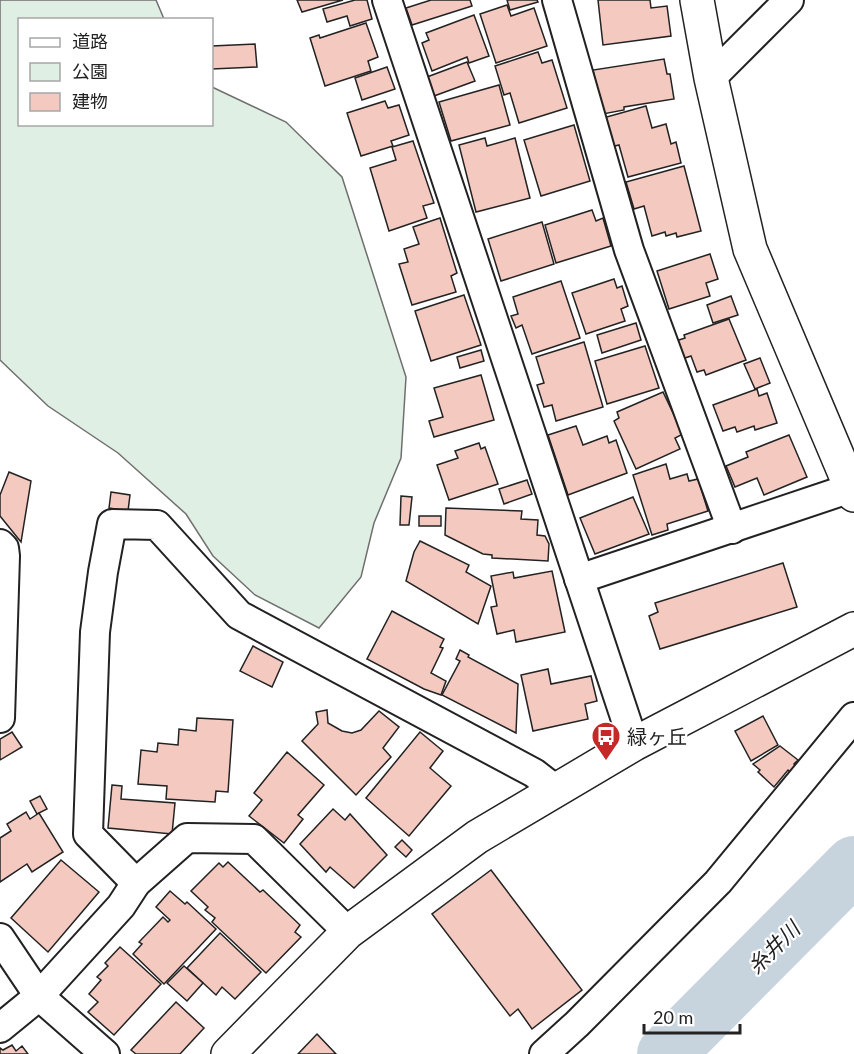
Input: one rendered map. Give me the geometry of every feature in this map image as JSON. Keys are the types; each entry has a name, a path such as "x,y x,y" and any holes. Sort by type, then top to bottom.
{"street":[{"path":"387,0 634,744"},
{"path":"557,0 629,250 732,529"},
{"path":"579,579 853,491 750,249 711,78 698,0"},
{"path":"711,78 789,0"},
{"path":"136,883 88,834 95,632 112,524 157,525 239,615 534,773 556,790"},
{"path":"0,544 4,548 5,556 0,718"},
{"path":"228,1054 348,932 477,837 634,744 854,629"},
{"path":"544,1054 577,1024 718,882 854,717"},
{"path":"0,1028 39,996 121,906 136,883 187,838 254,839 348,932"},
{"path":"0,938 39,996 105,1054"}],"green space":[{"path":"0,0 156,0 164,18 18,18 18,126 213,126 213,87 286,122 342,177 406,377 401,458 374,523 361,577 319,628 255,595 213,556 186,514 118,453 48,406 0,360"}],"building":[{"path":"297,0 343,0 302,12"},
{"path":"355,0 367,0 372,19 350,26 347,16 327,22 323,9"},
{"path":"431,0 470,0 472,6 412,25 406,8"},
{"path":"507,0 537,0 538,2 510,10"},
{"path":"598,0 650,0 651,8 667,6 671,36 603,45"},
{"path":"507,5 511,16 534,8 547,46 496,63 480,14"},
{"path":"474,15 489,56 469,63 467,57 432,71 422,43 429,40 426,33"},
{"path":"366,23 378,57 368,61 371,71 325,86 310,38 319,35 320,38"},
{"path":"255,44 257,67 213,69 213,46"},
{"path":"538,52 542,63 552,60 567,108 519,123 510,93 504,95 495,66"},
{"path":"664,59 667,74 670,74 674,99 624,107 624,110 603,114 593,70"},
{"path":"467,62 475,81 434,96 427,77"},
{"path":"387,67 395,89 362,100 355,78"},
{"path":"499,85 510,125 451,141 439,102"},
{"path":"385,101 388,108 399,105 409,135 391,141 393,146 361,156 347,113"},
{"path":"646,106 652,128 666,124 671,144 676,142 681,163 628,177 619,145 611,147 603,118"},
{"path":"574,125 590,181 541,196 524,140"},
{"path":"485,138 487,146 515,138 530,198 476,212 459,145"},
{"path":"413,141 434,203 423,206 427,218 389,231 370,168 396,160 392,147"},
{"path":"684,166 701,231 677,237 676,233 666,236 665,232 652,236 644,206 634,209 626,182"},
{"path":"592,210 596,221 603,218 611,246 556,263 545,225"},
{"path":"440,218 457,273 451,276 456,292 412,305 399,264 408,262 404,249 419,244 413,227"},
{"path":"542,222 554,264 501,281 488,239"},
{"path":"710,254 718,279 706,283 710,296 669,309 657,271"},
{"path":"614,279 617,288 622,286 628,306 621,309 625,321 586,334 572,293"},
{"path":"561,281 580,338 532,354 522,325 516,328 511,316 518,314 513,297"},
{"path":"464,295 481,345 431,361 415,311"},
{"path":"731,296 738,315 713,323 707,305"},
{"path":"729,319 746,360 706,375 704,370 697,372 691,356 682,359 676,341 685,338 684,335"},
{"path":"636,323 641,340 602,353 597,335"},
{"path":"584,342 603,407 556,421 552,405 544,407 537,385 544,383 536,357"},
{"path":"645,346 659,388 607,404 595,361"},
{"path":"481,350 484,361 460,368 457,357"},
{"path":"760,358 770,383 755,389 744,364"},
{"path":"481,375 494,420 434,437 429,421 443,417 434,388"},
{"path":"757,389 759,396 767,393 777,423 755,430 754,426 737,432 735,427 723,431 713,405"},
{"path":"663,392 683,434 675,438 680,449 636,469 614,421 619,418 617,412"},
{"path":"576,426 583,445 607,436 609,443 616,440 627,473 568,495 548,435"},
{"path":"789,435 807,477 764,495 757,478 735,487 726,466 748,457 746,452"},
{"path":"479,443 481,449 485,447 498,484 449,500 437,465 458,458 455,451"},
{"path":"666,464 670,479 687,474 689,481 698,479 708,511 667,524 668,530 652,535 633,475"},
{"path":"9,472 31,481 21,542 0,516 0,495"},
{"path":"527,480 532,494 504,504 499,489"},
{"path":"111,492 130,495 128,511 109,508"},
{"path":"401,496 412,497 409,525 400,525"},
{"path":"633,497 649,534 595,554 580,518"},
{"path":"446,508 522,511 521,519 538,520 537,535 545,536 549,544 548,561 492,558 492,555 483,554 445,535"},
{"path":"419,516 441,516 441,526 419,526"},
{"path":"420,541 469,565 466,572 491,586 478,624 406,581 414,552"},
{"path":"783,563 797,607 660,649 649,616 658,612 655,603"},
{"path":"552,571 565,632 516,642 514,630 497,634 491,607 497,606 491,576 513,572 514,578"},
{"path":"392,611 444,639 440,647 443,648 431,673 446,681 441,695 424,689 367,659"},
{"path":"253,646 283,662 272,687 240,671"},
{"path":"460,650 469,655 468,657 518,684 516,733 442,695 460,661 456,659"},
{"path":"548,669 551,684 591,676 597,701 585,704 588,719 533,731 521,675"},
{"path":"327,710 328,723 342,731 352,733 361,730 379,711 399,727 383,748 391,757 356,795 302,741 318,724 316,712"},
{"path":"763,716 778,745 751,761 735,731"},
{"path":"197,718 233,720 228,792 216,791 215,802 166,799 167,786 138,784 141,750 157,752 158,743 178,745 179,729 196,731"},
{"path":"12,732 22,747 0,760 0,739"},
{"path":"420,732 443,751 430,768 451,786 409,836 366,798"},
{"path":"780,746 798,760 790,772 788,770 774,787 753,764"},
{"path":"287,752 324,785 298,815 303,819 284,843 249,816 262,800 254,793"},
{"path":"112,785 122,786 121,799 175,803 172,834 108,828"},
{"path":"40,796 47,809 37,814 30,801"},
{"path":"333,809 345,820 350,814 387,855 354,888 330,867 326,872 300,844"},
{"path":"26,812 30,819 39,813 63,852 32,872 27,864 0,882 0,838 11,831 7,824"},
{"path":"402,840 412,850 406,857 395,847"},
{"path":"61,860 99,892 48,952 11,918"},
{"path":"228,862 260,892 263,890 300,925 295,932 301,937 266,973 212,922 215,918 205,910 208,907 191,891 219,863 223,867"},
{"path":"491,870 582,990 532,1029 518,1009 510,1016 432,914"},
{"path":"170,891 185,904 187,902 216,929 164,984 133,954 142,944 139,942 163,917 168,922 170,920 156,907"},
{"path":"220,933 261,972 235,999 222,987 216,995 187,968"},
{"path":"120,947 161,984 114,1035 88,1012 98,1002 89,994 101,980 97,977 108,966 105,963"},
{"path":"184,966 203,983 187,1001 167,983"},
{"path":"176,1002 204,1028 180,1054 136,1054 131,1050"},
{"path":"317,1034 336,1054 298,1054"},
{"path":"12,1045 16,1051 22,1046 28,1054 0,1054 0,1048 3,1050"}],"waterway":[{"name":"糸井川","path":"666,1054 854,865"}],"place":[{"name":"緑ヶ丘","path":"606,762"}]}
